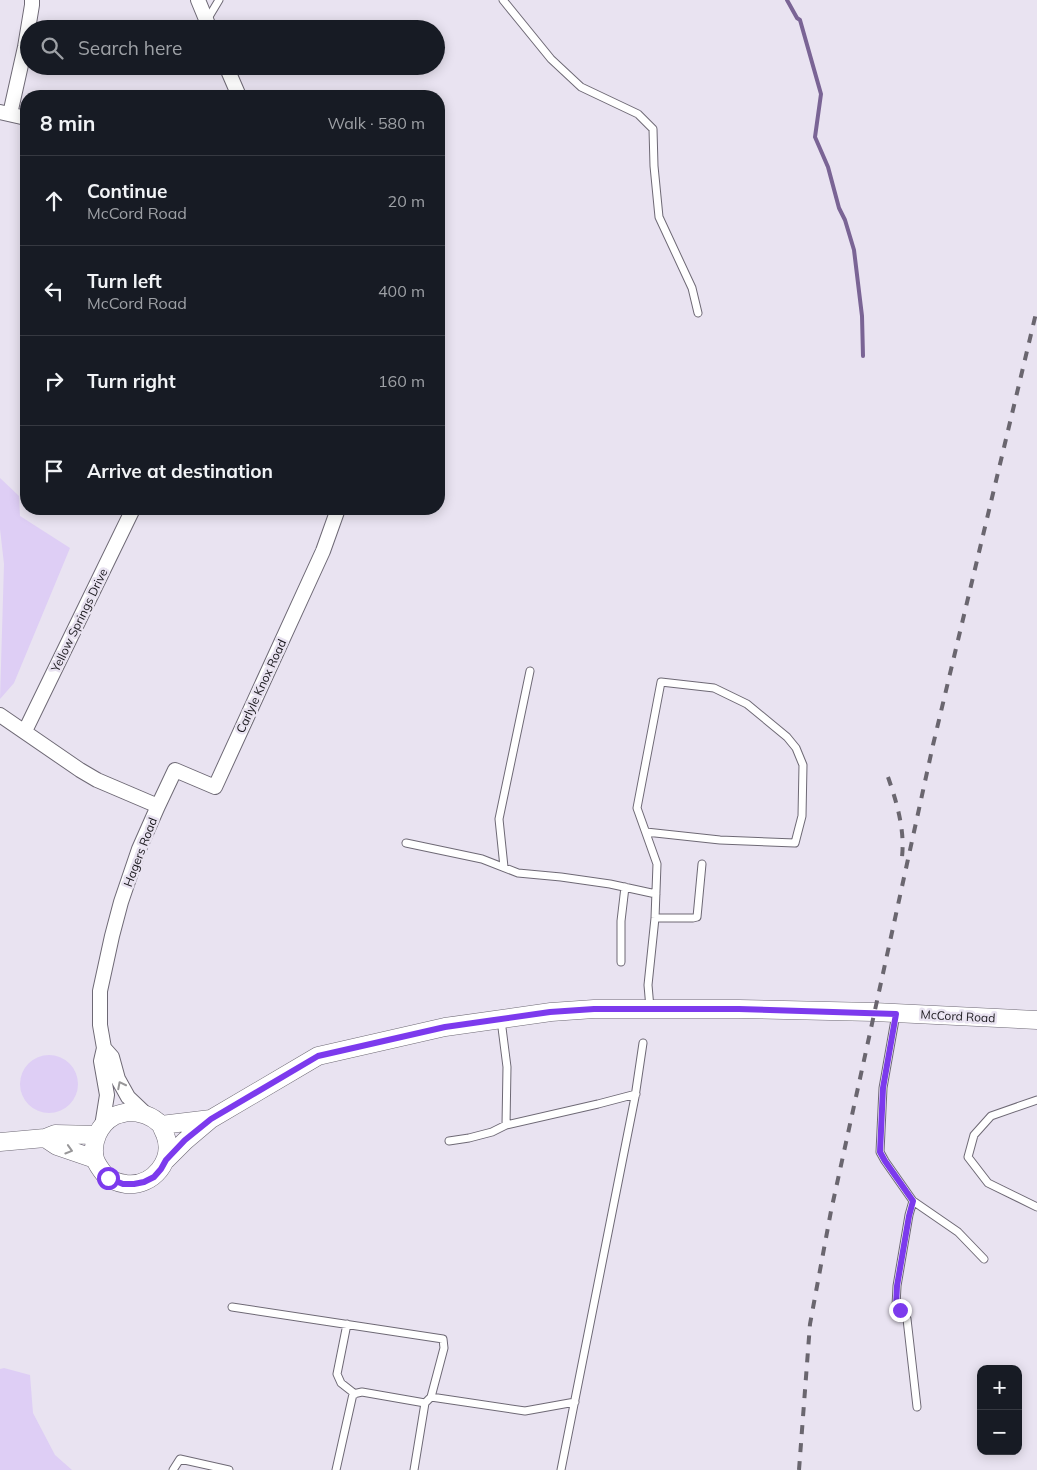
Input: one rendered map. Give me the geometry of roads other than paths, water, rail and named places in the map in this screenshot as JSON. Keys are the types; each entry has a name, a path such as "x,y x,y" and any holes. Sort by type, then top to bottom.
{"street":[{"path":"29,20 32,0"},
{"path":"198,0 206,20"},
{"path":"20,63 5,113 20,117"},
{"path":"230,75 236,90"},
{"name":"Yellow Springs Drive","path":"24,732 130,515"},
{"name":"Carlyle Knox Road","path":"158,806 175,770 215,787 323,551 336,515"},
{"name":"Hagers Road","path":"0,715 98,780 158,806 139,849 121,902 100,991 100,1025 104,1048 101,1061 107,1095 100,1130"},
{"name":"McCord Road","path":"95,1159 108,1178 123,1184 144,1182 154,1177 166,1160 185,1140 211,1119 318,1056 445,1027 550,1012 585,1009 650,1008 739,1009 1037,1020"},
{"name":"Hagers Road","path":"104,1048 112,1057 118,1079 128,1097 154,1120"},
{"name":"McCord Road","path":"100,1130 114,1116 128,1112 138,1112 154,1120 211,1119"},
{"path":"154,1120 167,1139 166,1160"},
{"path":"0,1142 46,1138 55,1134 100,1130 95,1144 95,1159 57,1146 46,1138"}],"lane":[{"path":"210,20 219,0"},
{"path":"503,0 551,59 581,87 638,114 653,128 654,166 659,217 692,288 698,313"},
{"path":"504,867 499,819 530,671"},
{"path":"646,832 720,840 795,842 802,816 803,765 796,748 787,736 747,704 714,688 661,682 637,808 657,864 655,918 648,985 650,1008"},
{"path":"406,842 482,859 518,873 561,877 656,894"},
{"path":"655,918 697,917 702,864"},
{"path":"621,962 621,921 625,887"},
{"path":"896,1014 883,1088 880,1152 913,1201 958,1232 984,1259"},
{"path":"501,1019 507,1068 506,1125"},
{"path":"562,1470 636,1094 643,1043"},
{"path":"449,1141 469,1138 492,1132 506,1125 636,1094"},
{"path":"1037,1100 991,1116 974,1135 968,1157 988,1184 1037,1207"},
{"path":"913,1201 897,1286 896,1306 907,1320 917,1407"},
{"path":"232,1307 443,1339 444,1348 431,1397 425,1403 414,1470"},
{"path":"347,1324 338,1374 341,1383 355,1394"},
{"path":"336,1470 353,1394 362,1392 425,1403"},
{"path":"431,1397 525,1411 575,1402"},
{"path":"173,1470 180,1460 229,1470"}],"waterway":[{"path":"787,0 800,20 821,94 815,137 828,167 839,208 845,220 854,250 862,316 863,356"}],"railway":[{"path":"799,1470 810,1324 831,1211 933,745 1037,309"},
{"path":"888,777 901,827 902,857"}]}
